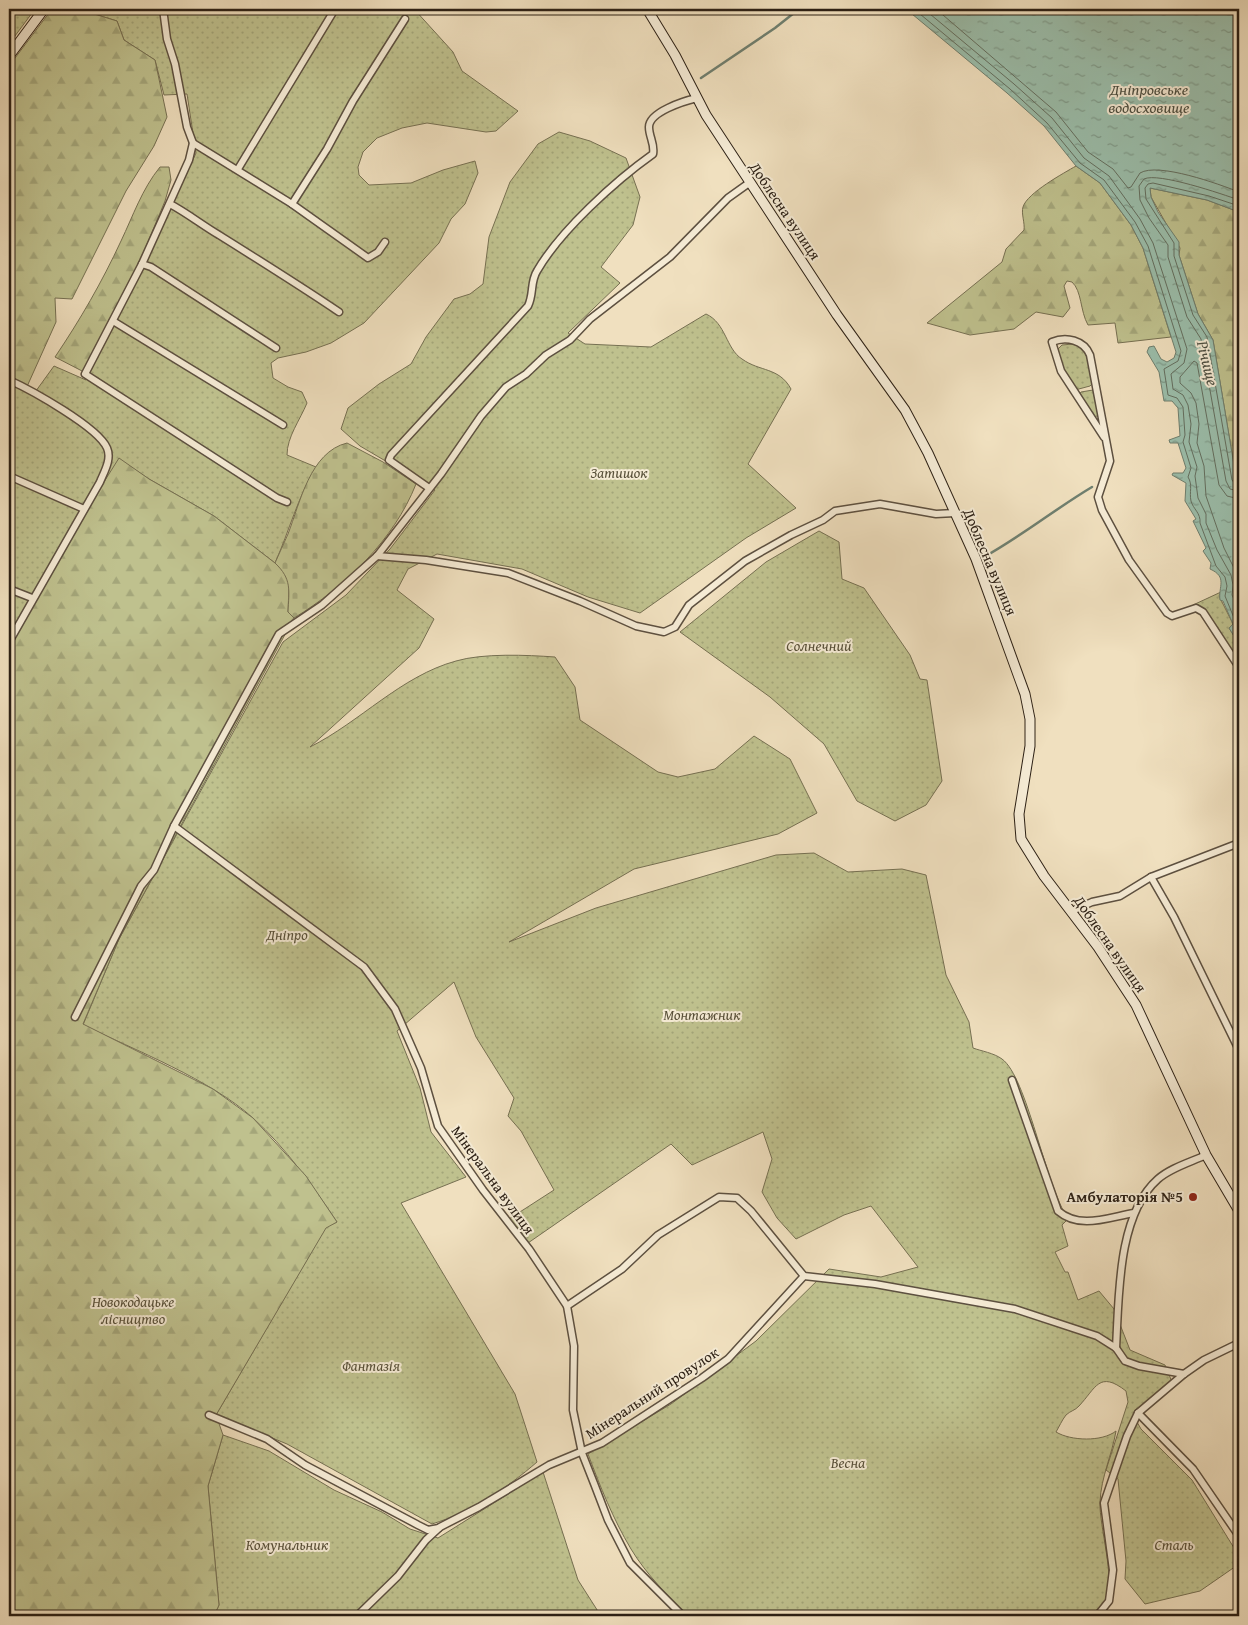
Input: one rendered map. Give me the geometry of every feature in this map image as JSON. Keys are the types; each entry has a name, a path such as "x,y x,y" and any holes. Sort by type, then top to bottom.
{"street":[{"path":"9,56 44,9"},
{"path":"164,9 166,39 175,64 187,127 192,143 189,160 142,264 85,374 188,442 277,498 287,502"},
{"path":"238,170 335,9"},
{"name":"Доблесна вулиця","path":"647,9 675,55 697,98 749,183 837,315 905,410 928,452 976,559 1025,694 1030,720 1030,746 1019,814 1021,839 1044,876 1072,911 1136,1005 1206,1155 1239,1211"},
{"path":"292,204 327,149 357,94 405,19"},
{"path":"429,488 389,460 391,455 528,306 533,297 532,281 551,250 604,194 653,154 654,148 649,126 652,120 659,113 675,105 697,98"},
{"path":"192,143 292,204 368,258 378,252 385,242"},
{"path":"75,1017 141,886 154,870 174,826 279,634 322,605 376,556 429,488 481,416 506,387 526,374 546,355 570,340 597,313 670,257 728,198 749,183"},
{"path":"170,204 280,272 339,312"},
{"path":"142,264 151,267 276,348"},
{"path":"113,321 283,425"},
{"path":"1104,437 1062,371 1052,342 1066,339 1084,345 1087,349 1110,461 1098,497 1102,510 1129,560 1167,613 1177,616 1196,608 1203,612 1239,667"},
{"path":"9,380 31,390 92,432 107,448 108,460 100,482 32,598 9,642"},
{"path":"9,476 84,510"},
{"path":"376,556 426,560 508,573 580,601 636,626 664,632 675,627 689,606 745,561 791,535 823,520 835,511 880,504 936,514 955,513"},
{"path":"9,589 32,598"},
{"name":"Мінеральна вулиця","path":"174,826 364,967 395,1009 421,1068 438,1126 483,1190 529,1249 567,1306 574,1346 573,1410 582,1453 608,1520 630,1563 683,1616"},
{"path":"1072,911 1092,902 1120,896 1151,877 1239,843"},
{"path":"1151,877 1174,916 1239,1050"},
{"path":"1012,1080 1058,1211 1074,1220 1093,1222 1134,1213"},
{"path":"1116,1348 1123,1257 1134,1213 1158,1179 1206,1155"},
{"path":"567,1306 622,1269 658,1235 718,1197 736,1198 751,1211 804,1276 875,1284 1015,1309 1097,1336 1116,1348 1125,1361 1139,1366 1184,1374"},
{"name":"Мінеральний провулок","path":"357,1616 398,1576 426,1540 440,1528 549,1465 582,1453 602,1443 728,1359 804,1276"},
{"path":"1097,1616 1109,1601 1113,1577 1104,1503 1127,1436 1138,1413 1184,1374 1204,1360 1239,1343"},
{"path":"1138,1413 1193,1469 1239,1536"},
{"path":"209,1416 267,1439 305,1464 428,1530 440,1528"}],"green space":[{"path":"9,9 35,9 9,44"},
{"path":"52,9 78,9 117,21 124,40 155,60 167,117 154,146 126,191 72,299 55,298 56,322 25,391 9,384 9,66"},
{"path":"78,9 414,9 453,52 462,71 518,111 496,131 486,132 427,123 402,128 377,138 363,152 358,167 359,175 369,185 411,183 443,170 475,161 478,173 465,204 451,219 439,243 364,323 331,343 306,352 278,358 271,363 273,378 288,387 302,392 307,403 291,435 287,455 316,467 299,502 275,563 214,516 149,479 119,459 9,644 9,384 33,395 54,366 86,380 149,256 196,153 187,94 164,95 155,60 124,40 117,21"},
{"path":"559,132 590,141 626,158 640,197 633,225 601,267 620,283 568,333 585,344 651,347 706,314 713,318 737,355 749,363 775,373 791,389 748,464 796,508 746,538 640,613 588,597 522,569 437,554 408,569 397,590 434,619 419,648 310,747 328,737 399,688 436,668 467,658 518,655 555,657 575,687 580,720 658,772 678,777 715,769 754,736 790,759 817,813 778,834 634,869 509,942 596,908 776,855 814,853 848,872 902,869 926,875 946,975 969,1022 973,1048 999,1057 1011,1070 1020,1087 1052,1182 1068,1219 1062,1225 1068,1246 1055,1252 1065,1272 1068,1272 1078,1300 1099,1291 1114,1309 1130,1350 1165,1365 1172,1382 1133,1415 1141,1429 1192,1480 1239,1556 1239,1564 1200,1591 1145,1604 1125,1579 1126,1561 1118,1479 1106,1470 1128,1402 1126,1391 1110,1382 1104,1382 1094,1388 1078,1407 1066,1415 1056,1432 1078,1439 1095,1439 1110,1435 1116,1431 1104,1475 1100,1502 1109,1591 1105,1602 1090,1616 688,1616 650,1576 624,1538 588,1454 671,1404 756,1341 829,1269 881,1277 918,1267 871,1206 844,1215 796,1239 777,1218 762,1192 772,1159 763,1132 692,1165 671,1144 528,1243 509,1219 554,1190 521,1131 508,1116 514,1098 476,1037 454,982 397,1031 420,1088 431,1132 466,1177 401,1203 515,1394 537,1462 488,1499 461,1513 432,1524 287,1444 216,1415 326,1227 337,1222 287,1154 253,1118 236,1104 194,1078 83,1025 119,939 283,642 346,595 390,549 435,490 360,446 341,429 348,408 379,384 411,364 426,337 454,299 470,294 483,284 489,237 510,182 538,144"},
{"path":"1076,166 1100,183 1131,225 1143,248 1171,337 1118,343 1115,323 1088,325 1078,291 1072,282 1067,281 1064,286 1070,308 1063,317 1036,312 1014,329 970,335 927,323 1002,262 1006,249 1024,230 1023,207 1026,202 1047,184"},
{"path":"160,167 169,167 171,180 165,201 140,261 84,372 55,357 82,315 114,256 143,193"},
{"path":"1150,188 1207,200 1239,212 1239,495 1213,340 1198,314 1179,255 1180,248 1151,197"},
{"path":"1073,344 1079,347 1086,355 1090,366 1092,384 1075,390 1062,368 1057,350 1062,345"},
{"path":"1093,390 1098,415 1094,418 1079,395 1081,392"},
{"path":"347,443 383,462 416,484 407,505 395,524 366,560 331,592 294,618 288,612 289,591 287,580 275,563 288,534 302,494 315,468 334,448"},
{"name":"Новокодацьке лісництво","path":"119,458 149,479 214,516 286,573 289,586 288,612 294,618 119,939 83,1024 213,1089 253,1118 306,1176 337,1222 326,1228 216,1415 223,1435 208,1486 219,1605 214,1616 9,1616 9,644 33,595"},
{"name":"Солнечний","path":"819,531 839,542 842,579 864,588 910,655 920,679 927,680 942,781 926,805 895,821 857,801 824,744 770,697 680,632 766,562"},
{"path":"1221,592 1219,596 1233,624 1229,628 1234,636 1239,634 1239,648 1236,651 1239,656 1239,671 1202,614 1194,610 1193,605"},
{"name":"Комунальник","path":"223,1435 269,1451 334,1490 382,1512 410,1529 438,1538 543,1472 578,1580 601,1616 213,1616 219,1605 208,1486"}],"water":[{"name":"Дніпровське водосховище","path":"906,9 1239,9 1239,212 1207,200 1150,188 1151,197 1158,212 1179,242 1179,255 1198,314 1213,340 1239,495 1239,634 1234,636 1229,628 1233,624 1223,601 1220,600 1221,579 1216,572 1210,569 1211,563 1203,551 1206,548 1193,521 1196,519 1185,501 1186,483 1172,475 1173,473 1183,473 1186,468 1178,443 1170,443 1169,440 1180,436 1178,408 1172,401 1164,401 1159,372 1147,352 1149,347 1154,346 1161,359 1167,362 1174,358 1176,352 1143,248 1131,225 1100,183 1076,166 1044,126"}],"waterway":[{"path":"701,78 775,28 799,9"},
{"path":"984,557 1092,487"}],"place":[{"name":"Амбулаторія №5","path":"1193,1197"}],"water label":[{"name":"Річище","path":"1208,363"}],"park label":[{"name":"Затишок","path":"619,473"},
{"name":"Дніпро","path":"287,935"},
{"name":"Монтажник","path":"702,1015"},
{"name":"Фантазія","path":"371,1366"},
{"name":"Весна","path":"848,1463"},
{"name":"Сталь","path":"1174,1545"}]}
